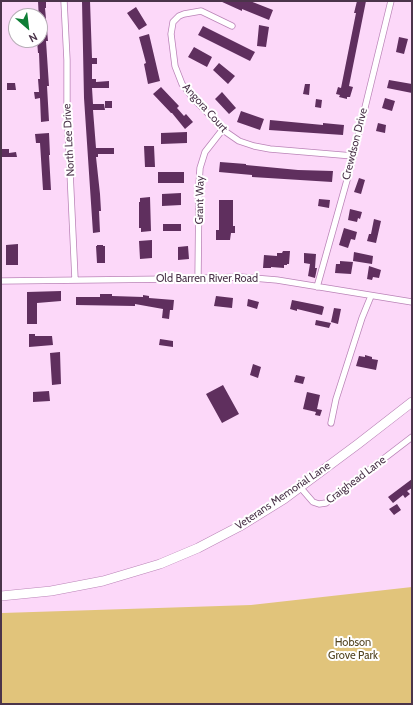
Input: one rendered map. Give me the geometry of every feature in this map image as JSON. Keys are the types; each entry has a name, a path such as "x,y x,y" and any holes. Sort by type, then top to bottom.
{"main road":[{"name":"Veterans Memorial Lane","path":"1,596 38,593 80,586 125,575 160,564 198,548 234,530 265,511 300,487 412,402"}],"street":[{"name":"North Lee Drive","path":"64,1 67,60 67,108 75,279"},
{"name":"Crewdson Drive","path":"317,287 353,156 391,1"},
{"name":"Angora Court","path":"232,26 201,11 179,16 173,22 171,30 175,66 182,84 193,98 223,129 239,141 254,146 274,149 353,156"},
{"name":"Grant Way","path":"198,278 200,168 205,152 223,129"},
{"name":"Old Barren River Road","path":"1,281 247,277 412,302"},
{"path":"331,423 336,399 362,318 371,296"},
{"name":"Craighead Lane","path":"300,487 313,502 319,504 326,503 412,437"}],"green space":[{"name":"Hobson Grove Park","path":"412,587 412,704 1,704 2,613 251,605"}],"building":[{"path":"38,1 46,1 46,8 38,8"},
{"path":"82,1 90,1 92,58 97,58 97,64 92,64 92,79 96,79 96,82 109,81 109,88 92,88 93,104 104,104 105,110 93,110 96,148 114,148 114,154 98,154 98,157 96,157 101,211 99,211 100,232 93,233 84,98"},
{"path":"220,1 250,1 273,10 269,20 242,9 242,11"},
{"path":"357,1 366,1 349,86 353,87 350,97 347,97 347,99 339,97 340,95 336,94 338,87 341,88"},
{"path":"136,7 147,25 139,30 127,13"},
{"path":"259,25 269,27 266,47 257,46"},
{"path":"203,26 255,52 250,61 198,35"},
{"path":"149,34 160,81 148,84 144,64 146,63 139,37"},
{"path":"399,37 408,39 404,54 396,52"},
{"path":"194,47 212,57 207,67 188,57"},
{"path":"38,48 46,48 49,86 47,86 49,121 41,122 40,98 35,99 34,92 39,92 38,79 40,79"},
{"path":"219,63 235,76 228,84 213,70"},
{"path":"389,80 412,84 412,93 387,88"},
{"path":"7,83 15,83 16,90 7,90"},
{"path":"305,84 310,84 309,95 303,94"},
{"path":"161,87 179,106 177,108 184,116 186,114 193,122 185,129 172,113 153,94"},
{"path":"222,92 236,108 229,114 215,99"},
{"path":"385,98 395,101 392,111 382,108"},
{"path":"316,99 322,100 321,108 315,107"},
{"path":"105,101 112,101 112,108 105,108"},
{"path":"241,111 264,119 260,130 237,122"},
{"path":"270,120 323,125 323,123 344,125 343,135 269,130"},
{"path":"378,123 386,125 385,133 376,131"},
{"path":"187,132 187,143 161,144 161,133"},
{"path":"49,133 51,190 43,190 40,143 36,143 35,134"},
{"path":"144,146 154,146 155,167 145,167"},
{"path":"1,149 9,149 9,153 16,152 17,157 2,157"},
{"path":"220,162 298,170 333,171 332,182 252,177 252,175 219,172"},
{"path":"158,172 184,172 184,183 158,183"},
{"path":"359,178 365,180 361,194 354,192"},
{"path":"181,193 181,205 162,206 162,194"},
{"path":"150,197 151,231 141,232 141,228 139,228 140,198"},
{"path":"319,199 330,200 329,208 318,206"},
{"path":"219,200 233,200 233,226 235,226 235,233 231,233 230,240 216,240 216,230 219,230"},
{"path":"350,209 362,212 360,219 358,218 357,222 348,220"},
{"path":"374,219 381,221 376,243 367,241 369,234 371,234"},
{"path":"163,224 181,224 181,231 163,231"},
{"path":"344,228 357,232 355,240 351,239 348,248 339,245"},
{"path":"152,240 152,258 140,259 139,241"},
{"path":"18,244 18,265 6,265 6,245"},
{"path":"97,245 105,246 105,263 97,263"},
{"path":"188,246 189,259 178,260 178,247"},
{"path":"283,251 290,251 289,264 284,265 284,268 263,268 264,255 277,256 277,253 282,253"},
{"path":"354,252 373,256 372,264 353,261"},
{"path":"304,253 316,254 315,268 317,268 315,278 308,276 310,264 304,263"},
{"path":"340,261 353,262 351,274 335,273 336,264 340,264"},
{"path":"369,266 381,270 379,278 373,277 372,280 367,279"},
{"path":"61,291 61,301 37,303 37,324 27,324 27,292"},
{"path":"100,294 143,297 143,295 149,296 149,298 174,300 173,310 170,310 169,319 162,318 163,309 135,304 135,306 76,305 76,297 100,297"},
{"path":"216,296 233,298 232,308 214,306"},
{"path":"248,299 259,302 257,309 247,306"},
{"path":"292,300 324,307 322,315 297,309 297,311 290,309"},
{"path":"334,308 341,309 338,324 331,322"},
{"path":"316,320 331,323 329,328 315,325"},
{"path":"29,334 35,334 35,336 52,336 53,345 29,347"},
{"path":"160,339 173,341 173,347 159,345"},
{"path":"60,352 61,384 52,385 50,353"},
{"path":"365,355 372,357 372,359 378,360 376,370 356,366 359,356 365,357"},
{"path":"253,364 261,367 258,378 250,375"},
{"path":"296,375 305,377 303,384 294,382"},
{"path":"223,385 239,414 222,423 206,394"},
{"path":"49,391 50,401 33,402 33,392"},
{"path":"307,392 320,395 317,409 322,410 320,416 315,415 316,412 303,409"},
{"path":"412,479 412,488 407,491 410,494 405,498 403,495 393,503 388,497"},
{"path":"397,504 401,510 394,515 389,509"}]}
